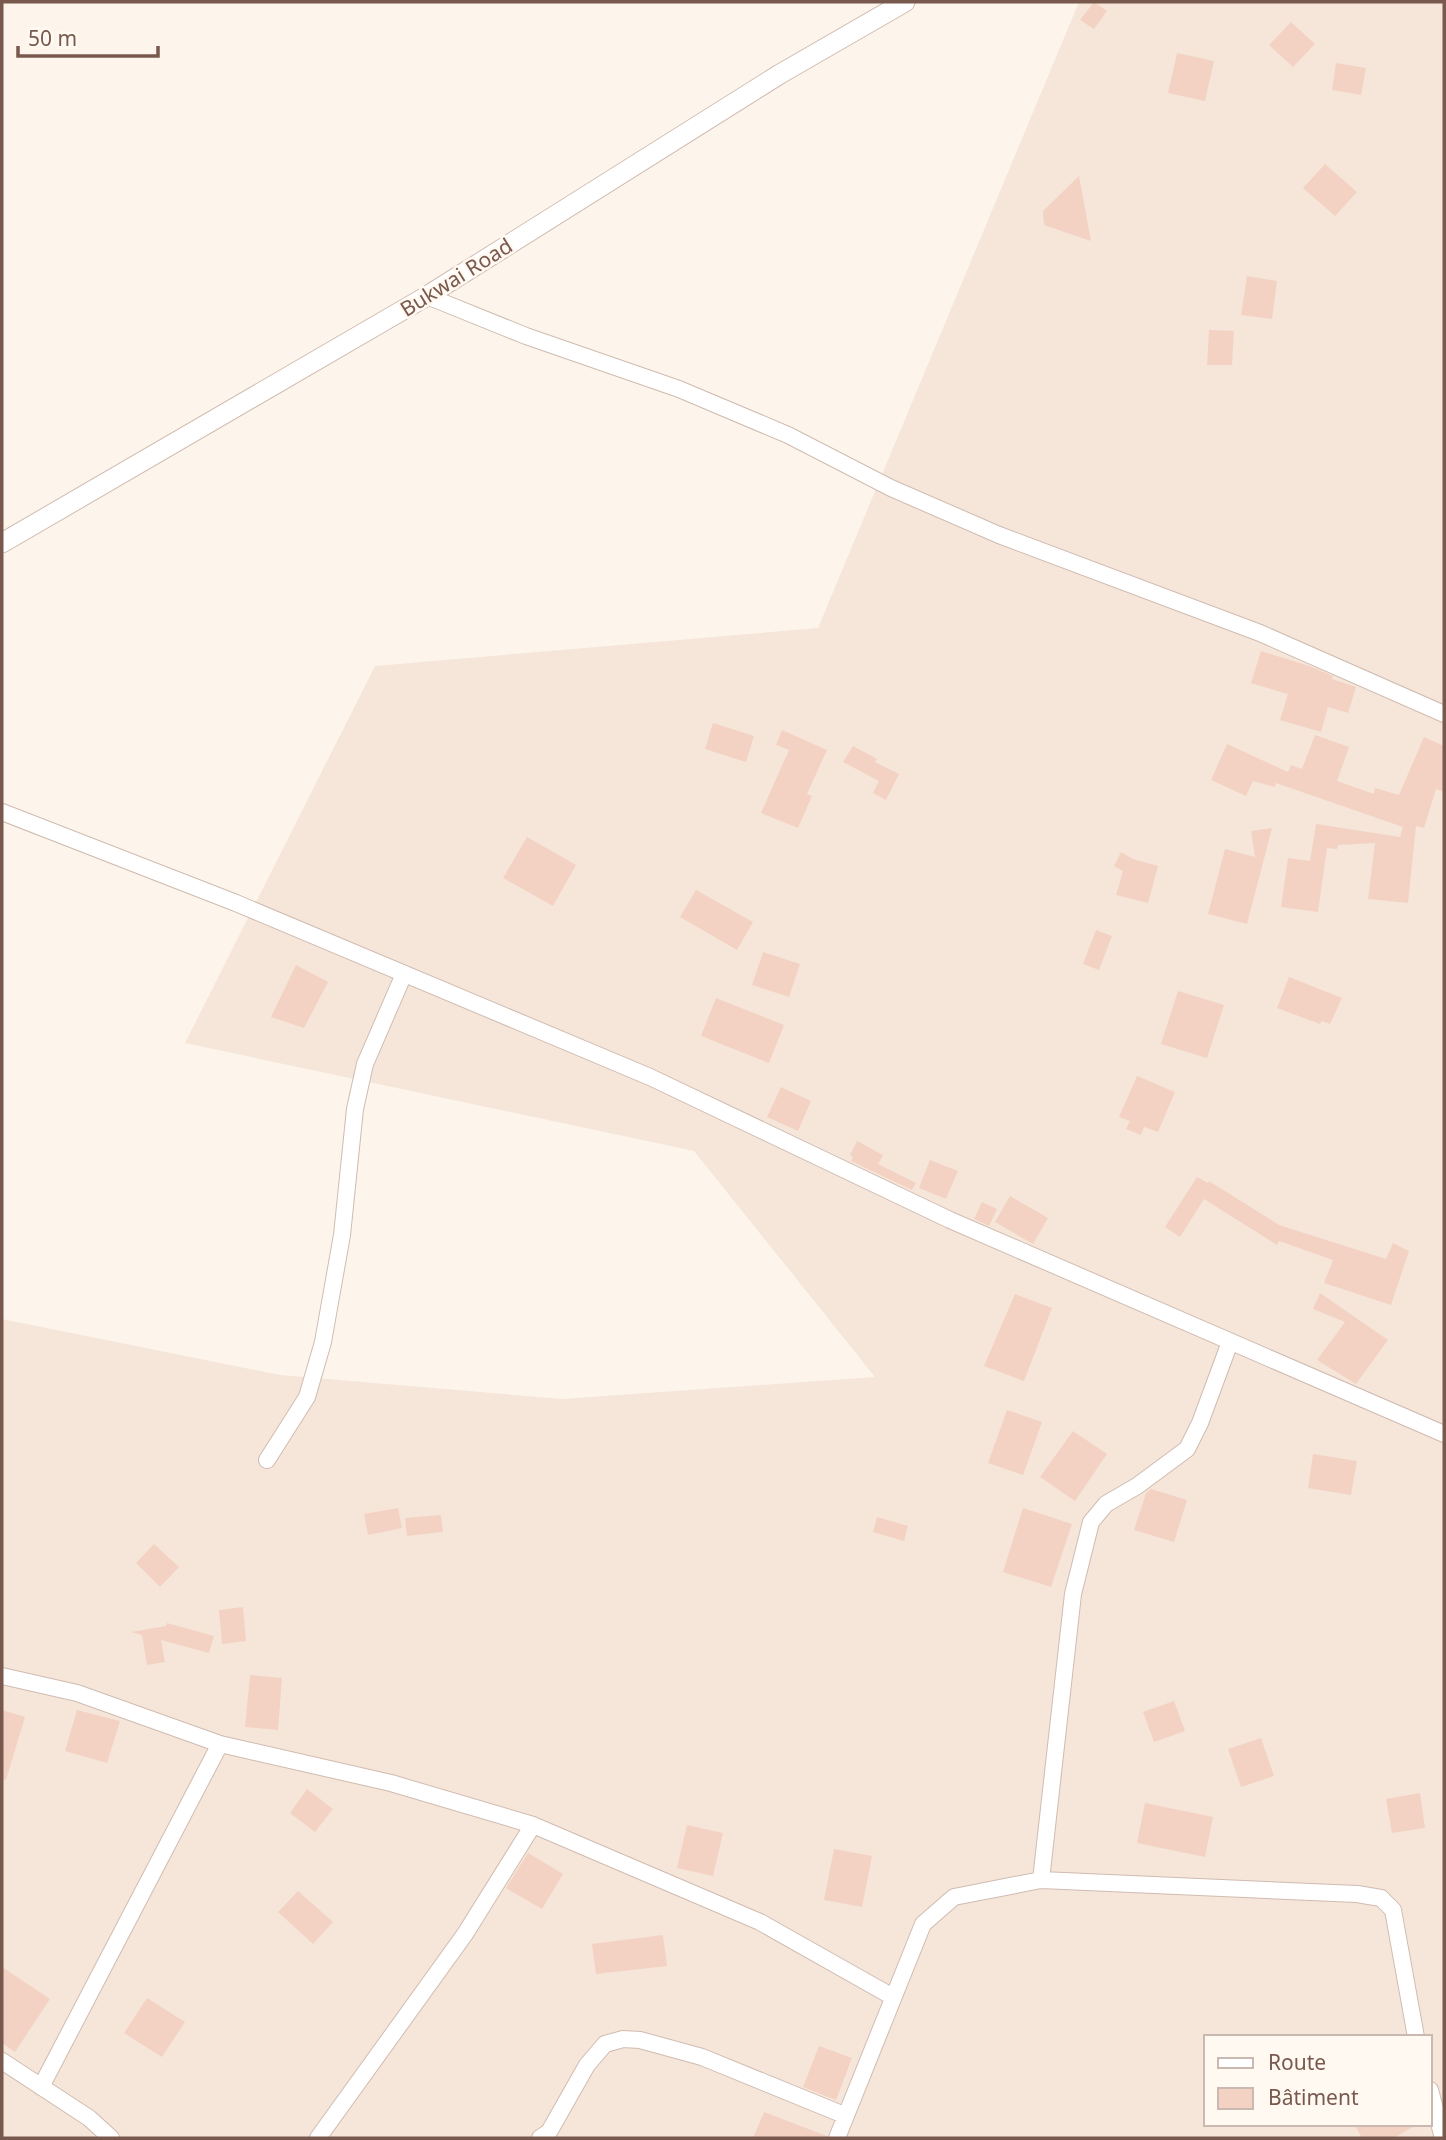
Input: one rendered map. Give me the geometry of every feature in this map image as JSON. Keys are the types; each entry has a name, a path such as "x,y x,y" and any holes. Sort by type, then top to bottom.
{"street":[{"name":"Bukwai Road","path":"2,542 427,296 780,74 905,2"},
{"path":"427,296 526,336 691,394 788,435 891,488 999,535 1260,633 1444,714"},
{"path":"2,812 223,898 650,1077 950,1220 1444,1434"},
{"path":"267,1460 307,1397 323,1342 342,1235 355,1109 365,1064 404,974"},
{"path":"1041,1880 1073,1594 1091,1522 1106,1504 1137,1486 1187,1449 1200,1423 1230,1342"},
{"path":"2,1676 77,1693 220,1744 391,1783 533,1825 760,1922 893,1997"},
{"path":"41,2087 220,1744"},
{"path":"318,2138 465,1934 533,1825"},
{"path":"836,2138 923,1924 954,1897 1041,1880 1357,1894 1381,1898 1393,1910 1416,2035"},
{"path":"541,2138 549,2132 587,2065 605,2044 623,2039 640,2040 702,2057 844,2115"},
{"path":"2,2061 89,2118 111,2138"},
{"path":"1432,2097 1443,2138"}],"shaded area":[{"path":"1079,2 1444,2 1444,2138 2,2138 2,1319 280,1375 562,1399 875,1377 694,1151 185,1043 375,666 818,628"}],"building":[{"path":"1094,2 1107,11 1094,29 1080,20"},
{"path":"1291,22 1315,44 1293,67 1269,45"},
{"path":"1177,53 1214,61 1205,101 1168,93"},
{"path":"1336,63 1366,68 1361,95 1332,90"},
{"path":"1325,164 1357,192 1335,216 1303,188"},
{"path":"1079,176 1091,241 1044,225 1043,211"},
{"path":"1247,276 1277,281 1272,319 1241,315"},
{"path":"1209,330 1234,331 1232,365 1207,365"},
{"path":"1261,651 1309,666 1333,676 1332,679 1356,687 1348,713 1328,707 1321,732 1280,720 1288,694 1251,683"},
{"path":"713,723 754,736 746,762 705,749"},
{"path":"782,730 827,750 807,794 812,796 798,828 761,813 789,750 776,745"},
{"path":"1315,735 1349,747 1337,781 1374,794 1375,788 1399,795 1424,737 1444,746 1444,792 1436,789 1424,828 1416,826 1408,903 1368,899 1375,843 1327,848 1318,912 1281,907 1288,858 1310,861 1316,824 1400,837 1403,827 1276,783 1275,787 1253,781 1246,796 1211,780 1227,744 1288,772 1291,765 1302,769"},
{"path":"853,746 877,759 875,762 899,774 886,800 873,793 879,781 843,762"},
{"path":"1272,828 1247,924 1208,914 1225,849 1255,857 1251,831"},
{"path":"527,837 576,865 553,906 503,878"},
{"path":"1121,852 1133,859 1158,866 1148,903 1116,895 1123,871 1114,866"},
{"path":"696,890 753,922 737,950 680,917"},
{"path":"1096,930 1112,936 1099,970 1083,964"},
{"path":"763,952 800,964 789,997 752,985"},
{"path":"296,965 328,982 304,1028 271,1017"},
{"path":"1289,977 1342,998 1330,1024 1322,1021 1320,1024 1277,1008"},
{"path":"1178,991 1224,1005 1207,1058 1161,1044"},
{"path":"716,998 784,1025 769,1063 701,1036"},
{"path":"1137,1076 1175,1092 1158,1132 1144,1127 1141,1135 1126,1129 1130,1121 1119,1117"},
{"path":"781,1087 811,1101 798,1131 767,1117"},
{"path":"857,1141 883,1155 878,1164 916,1183 912,1190 851,1161 853,1157 850,1155"},
{"path":"930,1160 958,1171 946,1199 919,1188"},
{"path":"1197,1177 1208,1183 1209,1181 1279,1225 1386,1259 1393,1243 1409,1251 1391,1305 1324,1283 1333,1260 1279,1241 1277,1245 1204,1199 1180,1237 1165,1227"},
{"path":"1010,1196 1048,1218 1033,1244 995,1222"},
{"path":"982,1202 997,1209 989,1226 974,1219"},
{"path":"1320,1293 1388,1340 1356,1384 1317,1360 1345,1322 1313,1309"},
{"path":"1015,1294 1052,1308 1024,1381 984,1366"},
{"path":"1007,1410 1042,1422 1023,1475 988,1463"},
{"path":"1073,1431 1107,1454 1075,1501 1040,1477"},
{"path":"1313,1454 1357,1461 1351,1495 1308,1488"},
{"path":"1151,1489 1187,1500 1174,1542 1134,1530 1146,1493"},
{"path":"398,1508 402,1528 368,1535 364,1514"},
{"path":"1023,1508 1072,1524 1051,1587 1003,1572"},
{"path":"441,1515 443,1532 407,1536 405,1518"},
{"path":"877,1517 908,1526 904,1541 873,1532"},
{"path":"154,1544 179,1567 160,1587 136,1563"},
{"path":"243,1607 246,1641 222,1644 219,1610"},
{"path":"167,1623 214,1636 209,1653 161,1640 165,1662 147,1665 142,1635 131,1632 166,1626"},
{"path":"250,1675 282,1678 278,1730 245,1727"},
{"path":"1174,1701 1185,1731 1154,1742 1143,1712"},
{"path":"2,1710 25,1717 6,1780 2,1779"},
{"path":"77,1710 120,1721 107,1763 65,1751"},
{"path":"1261,1738 1274,1776 1241,1787 1228,1749"},
{"path":"307,1789 333,1809 315,1832 290,1813"},
{"path":"1420,1793 1425,1828 1392,1833 1386,1799"},
{"path":"1145,1803 1213,1817 1205,1857 1137,1843"},
{"path":"687,1825 723,1833 713,1876 677,1868"},
{"path":"834,1849 872,1856 862,1907 824,1900"},
{"path":"528,1853 563,1874 542,1909 506,1888"},
{"path":"298,1891 333,1922 313,1944 278,1912"},
{"path":"663,1935 667,1966 596,1974 592,1944"},
{"path":"2,1967 50,1999 15,2052 2,2043"},
{"path":"147,1998 185,2022 162,2057 124,2033"},
{"path":"819,2046 852,2058 836,2100 803,2087"},
{"path":"764,2112 827,2136 827,2138 753,2138"},
{"path":"1355,2126 1415,2126 1394,2138 1362,2138"}]}
